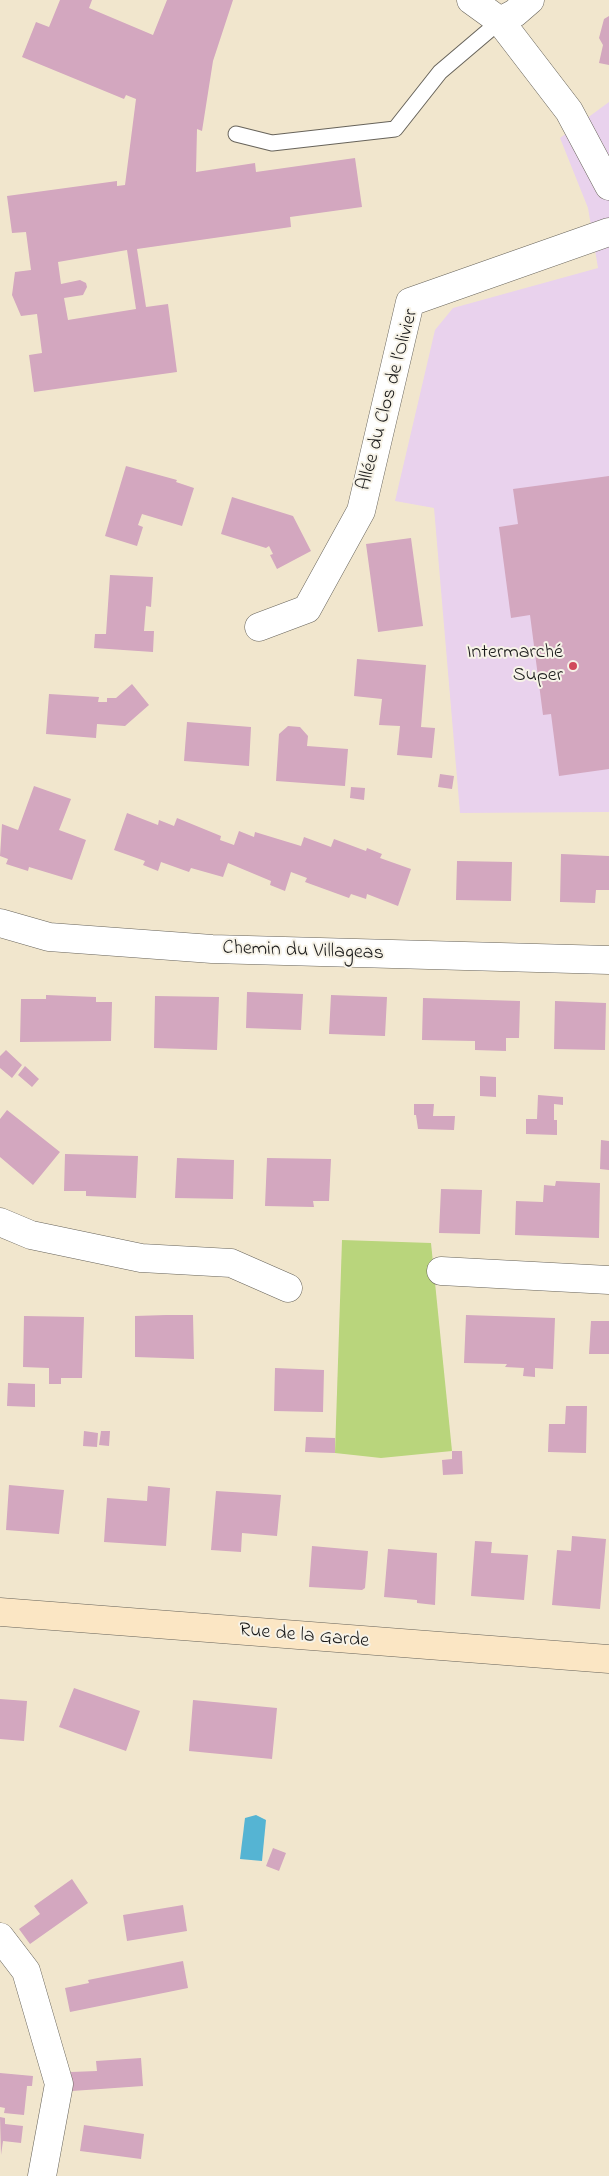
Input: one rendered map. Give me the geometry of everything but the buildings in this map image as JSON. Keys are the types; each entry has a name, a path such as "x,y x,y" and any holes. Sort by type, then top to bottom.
{"main road":[{"name":"Rue de la Garde","path":"0,1612 609,1659"}],"street":[{"path":"472,0 500,21 569,111 609,186"},
{"path":"500,21 515,13 530,0"},
{"name":"Allée du Clos de l’Olivier","path":"259,626 307,608 361,510 410,302 609,232"},
{"name":"Chemin du Villageas","path":"0,923 49,937 212,949 609,960"},
{"path":"0,1222 31,1235 141,1258 231,1263 288,1288"},
{"path":"441,1271 609,1280"},
{"path":"0,1937 26,1971 59,2084 42,2176"}],"lane":[{"path":"236,134 272,142 395,129 440,72 500,21"}],"shaded area":[{"path":"609,102 609,812 460,813 434,508 395,501 435,330 453,308 598,268 588,208 560,138"}],"green space":[{"path":"342,1240 431,1243 452,1451 381,1458 335,1453"}],"water":[{"path":"256,1815 266,1820 262,1861 240,1859 245,1818"}],"place":[{"name":"Intermarché Super","path":"573,666"}]}
